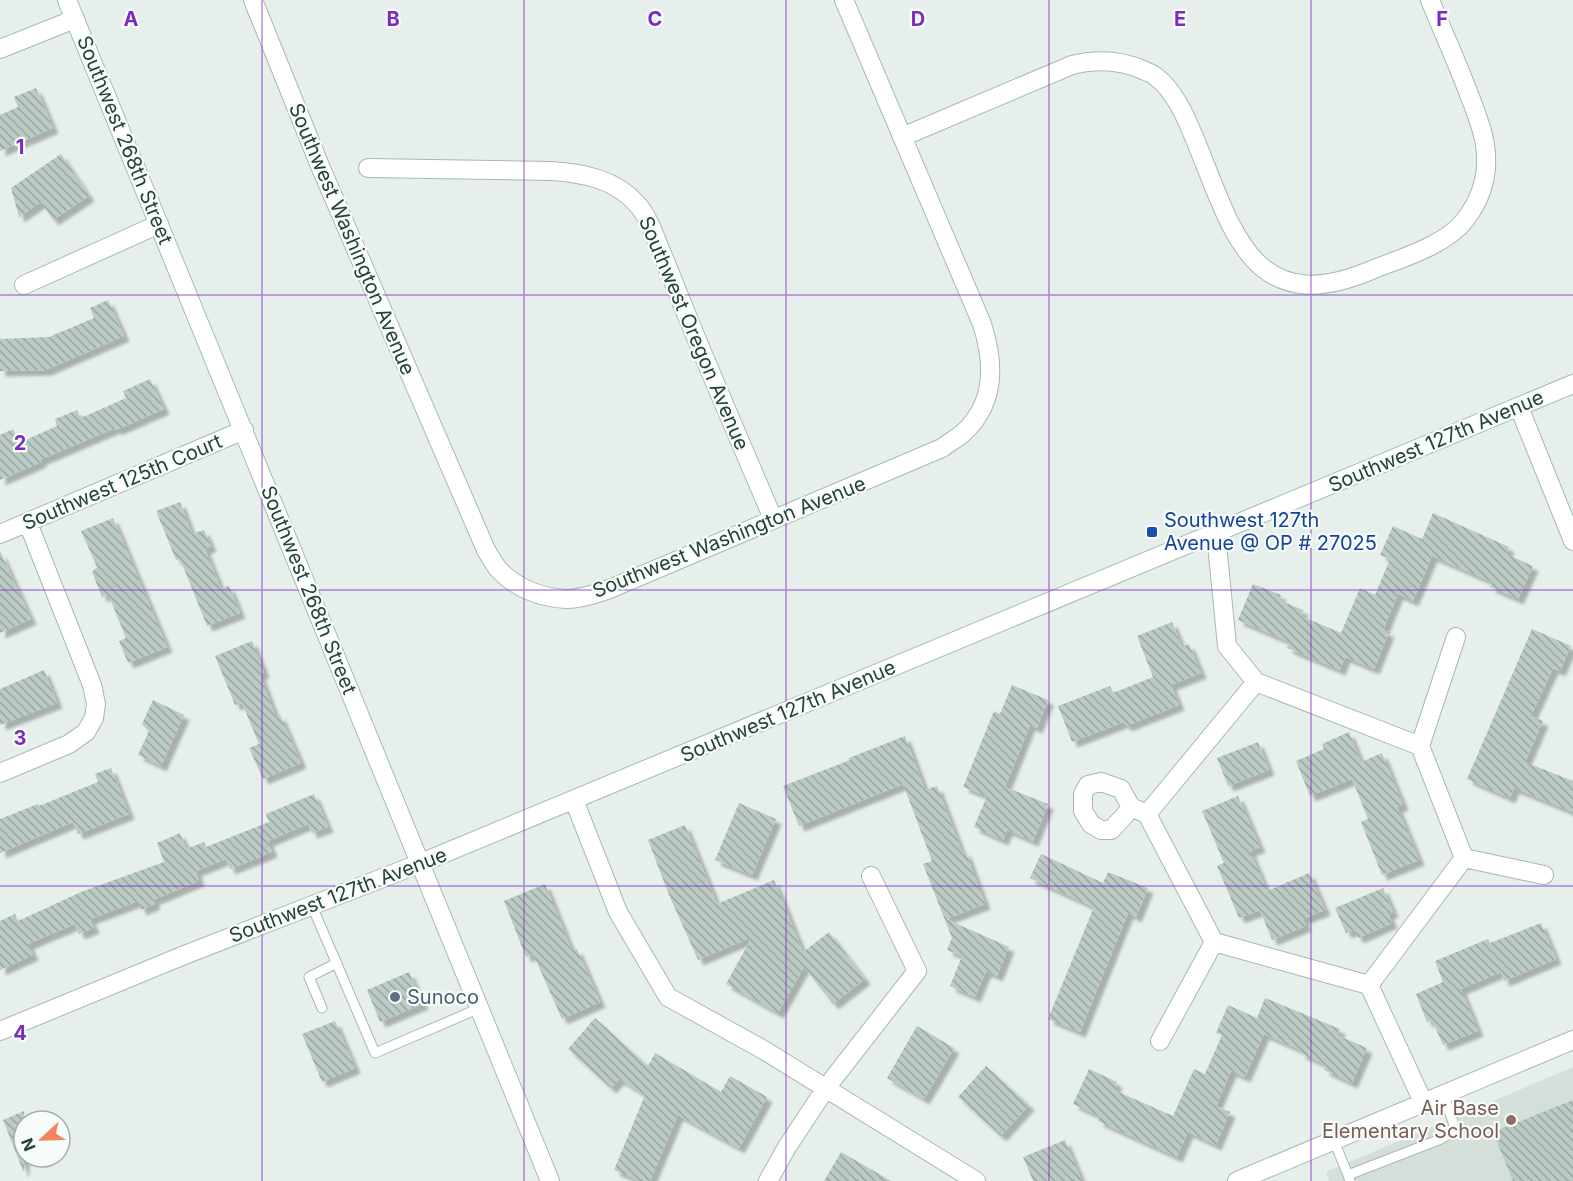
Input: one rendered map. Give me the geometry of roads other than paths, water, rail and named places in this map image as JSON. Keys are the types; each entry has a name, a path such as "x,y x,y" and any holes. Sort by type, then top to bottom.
{"street":[{"name":"Southwest 268th Street","path":"67,0 550,1181"},
{"name":"Southwest Washington Avenue","path":"253,0 320,166 486,550 498,568 526,590 568,599 612,588 942,448 962,434 976,419 986,401 991,363 982,324 844,0"},
{"path":"902,137 1072,65 1089,61 1110,61 1133,66 1155,76 1172,94 1187,120 1228,222 1251,258 1264,270 1283,279 1305,285 1328,285 1347,280 1413,253 1445,237 1461,226 1474,209 1482,192 1486,164 1485,141 1478,118 1430,0"},
{"path":"0,49 75,19"},
{"name":"Southwest Oregon Avenue","path":"368,168 573,172 591,176 625,192 639,206 653,232 773,519"},
{"path":"24,285 159,224"},
{"name":"Southwest 127th Avenue","path":"0,1031 182,956 421,863 1573,384"},
{"path":"1519,407 1573,541"},
{"name":"Southwest 125th Court","path":"0,534 244,430"},
{"path":"0,773 69,744 86,732 94,718 96,704 92,685 28,523"},
{"path":"1216,534 1227,646 1256,682 1420,746"},
{"path":"1456,637 1420,746 1464,858"},
{"path":"1256,682 1139,810 1214,942 1369,985 1424,1104"},
{"path":"574,800 618,912 668,997 762,1049 976,1181"},
{"path":"1464,858 1544,875"},
{"path":"1369,985 1464,858"},
{"path":"768,1181 787,1147 826,1088 917,971 871,876"},
{"path":"1160,1041 1214,942"},
{"path":"1237,1181 1573,1040"}],"lane":[{"path":"312,906 375,1053 480,1008"},
{"path":"322,1008 309,977 337,963"},
{"path":"1334,1141 1349,1178 1441,1139 1450,1133 1454,1125 1444,1095"}],"place":[{"name":"Southwest 127th Avenue @ OP # 27025","path":"1152,532"},
{"name":"Sunoco","path":"395,997"},
{"name":"Air Base Elementary School","path":"1511,1120"}]}
